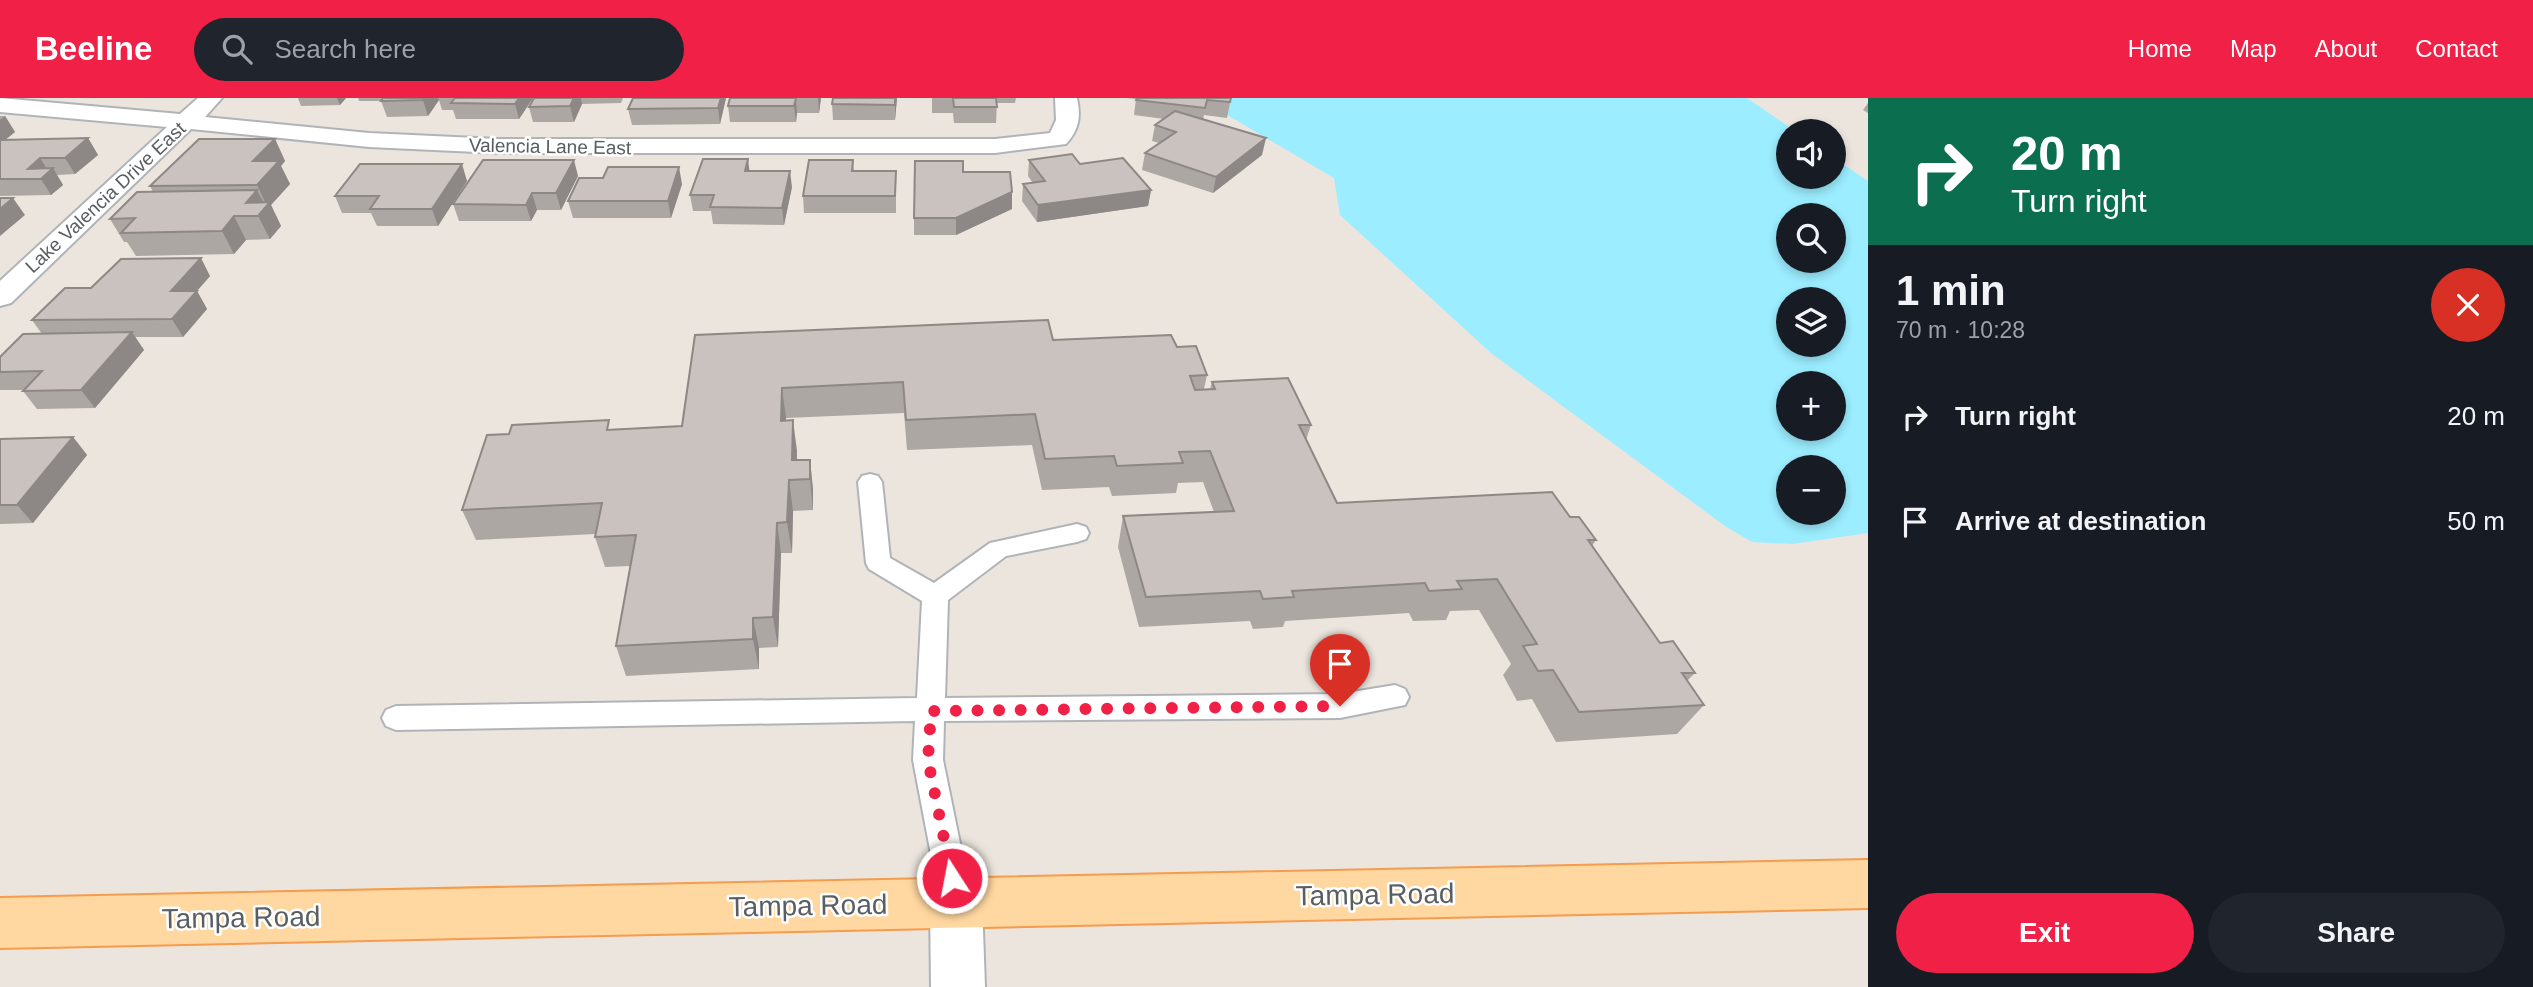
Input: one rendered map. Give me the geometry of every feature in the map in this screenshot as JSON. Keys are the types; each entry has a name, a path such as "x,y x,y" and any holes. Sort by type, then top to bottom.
{"main road":[{"name":"Tampa Road","path":"0,923 1868,884"}],"street":[{"name":"Lake Valencia Drive East","path":"0,297 211,98"},
{"name":"Valencia Lane East","path":"0,105 369,140 498,146 995,146 1057,139 1063,134 1070,117 1066,98"},
{"path":"956,902 958,987"}],"lane":[{"path":"870,482 878,564 935,596"},
{"path":"935,596 999,549 1077,533"},
{"path":"935,596 928,760 956,902"},
{"path":"396,718 755,711 1340,706 1395,697"}],"water":[{"path":"1207,98 1747,98 1778,119 1776,189 1846,189 1846,166 1868,181 1868,533 1792,544 1752,542 1725,526 1491,353 1340,215 1334,178 1229,116"}],"building":[{"path":"383,98 425,98 381,101"},
{"path":"455,98 519,98 515,104 451,103"},
{"path":"534,98 574,98 570,106 529,107"},
{"path":"633,98 721,98 718,108 628,109"},
{"path":"730,98 796,98 794,106 728,106"},
{"path":"833,98 895,98 895,105 832,104"},
{"path":"953,98 996,98 997,107 954,107"},
{"path":"1231,98 1230,102 1207,100 1205,108 1136,100"},
{"path":"1175,111 1266,138 1216,177 1145,153 1176,132 1155,125"},
{"path":"88,138 65,158 40,158 28,169 53,168 41,179 0,179 0,140"},
{"path":"199,139 275,139 253,161 279,161 257,185 150,186"},
{"path":"1072,154 1080,164 1123,158 1151,190 1038,205 1023,184 1045,181 1029,160"},
{"path":"703,159 748,159 745,171 790,171 782,208 710,207 714,195 690,195"},
{"path":"483,160 574,160 556,193 532,193 526,205 453,204"},
{"path":"809,160 853,160 852,171 896,171 895,196 803,196"},
{"path":"915,161 963,161 963,172 1010,172 1012,192 956,218 914,218"},
{"path":"360,164 462,164 432,209 370,209 379,196 335,196"},
{"path":"608,167 679,167 668,201 568,201 579,178 603,178"},
{"path":"257,190 246,203 270,202 258,216 234,216 222,231 121,233 135,218 110,219 137,192"},
{"path":"0,198 13,198 0,209"},
{"path":"201,258 171,291 197,291 172,319 32,320 65,288 91,288 121,259"},
{"path":"1048,320 1053,340 1171,335 1177,347 1196,346 1207,375 1190,376 1195,390 1215,389 1212,382 1288,378 1311,425 1299,425 1337,503 1552,492 1570,517 1579,517 1596,540 1588,540 1660,643 1673,641 1695,673 1682,673 1704,705 1579,712 1553,670 1538,671 1523,646 1537,644 1497,579 1457,581 1462,589 1429,591 1425,583 1292,591 1294,597 1263,599 1260,591 1146,597 1123,516 1234,511 1210,451 1179,452 1183,463 1117,466 1114,456 1045,459 1035,414 906,420 903,382 782,388 781,421 793,420 792,460 810,460 810,479 789,480 787,522 777,523 773,617 753,618 753,639 616,646 636,535 595,537 602,503 462,510 487,435 509,434 512,425 609,420 607,430 682,426 695,335"},
{"path":"132,332 81,390 23,391 42,371 0,372 0,357 23,334"},
{"path":"73,437 17,505 0,505 0,439"}],"route":[{"path":"952,878 928,760 931,711 1340,706"}]}
